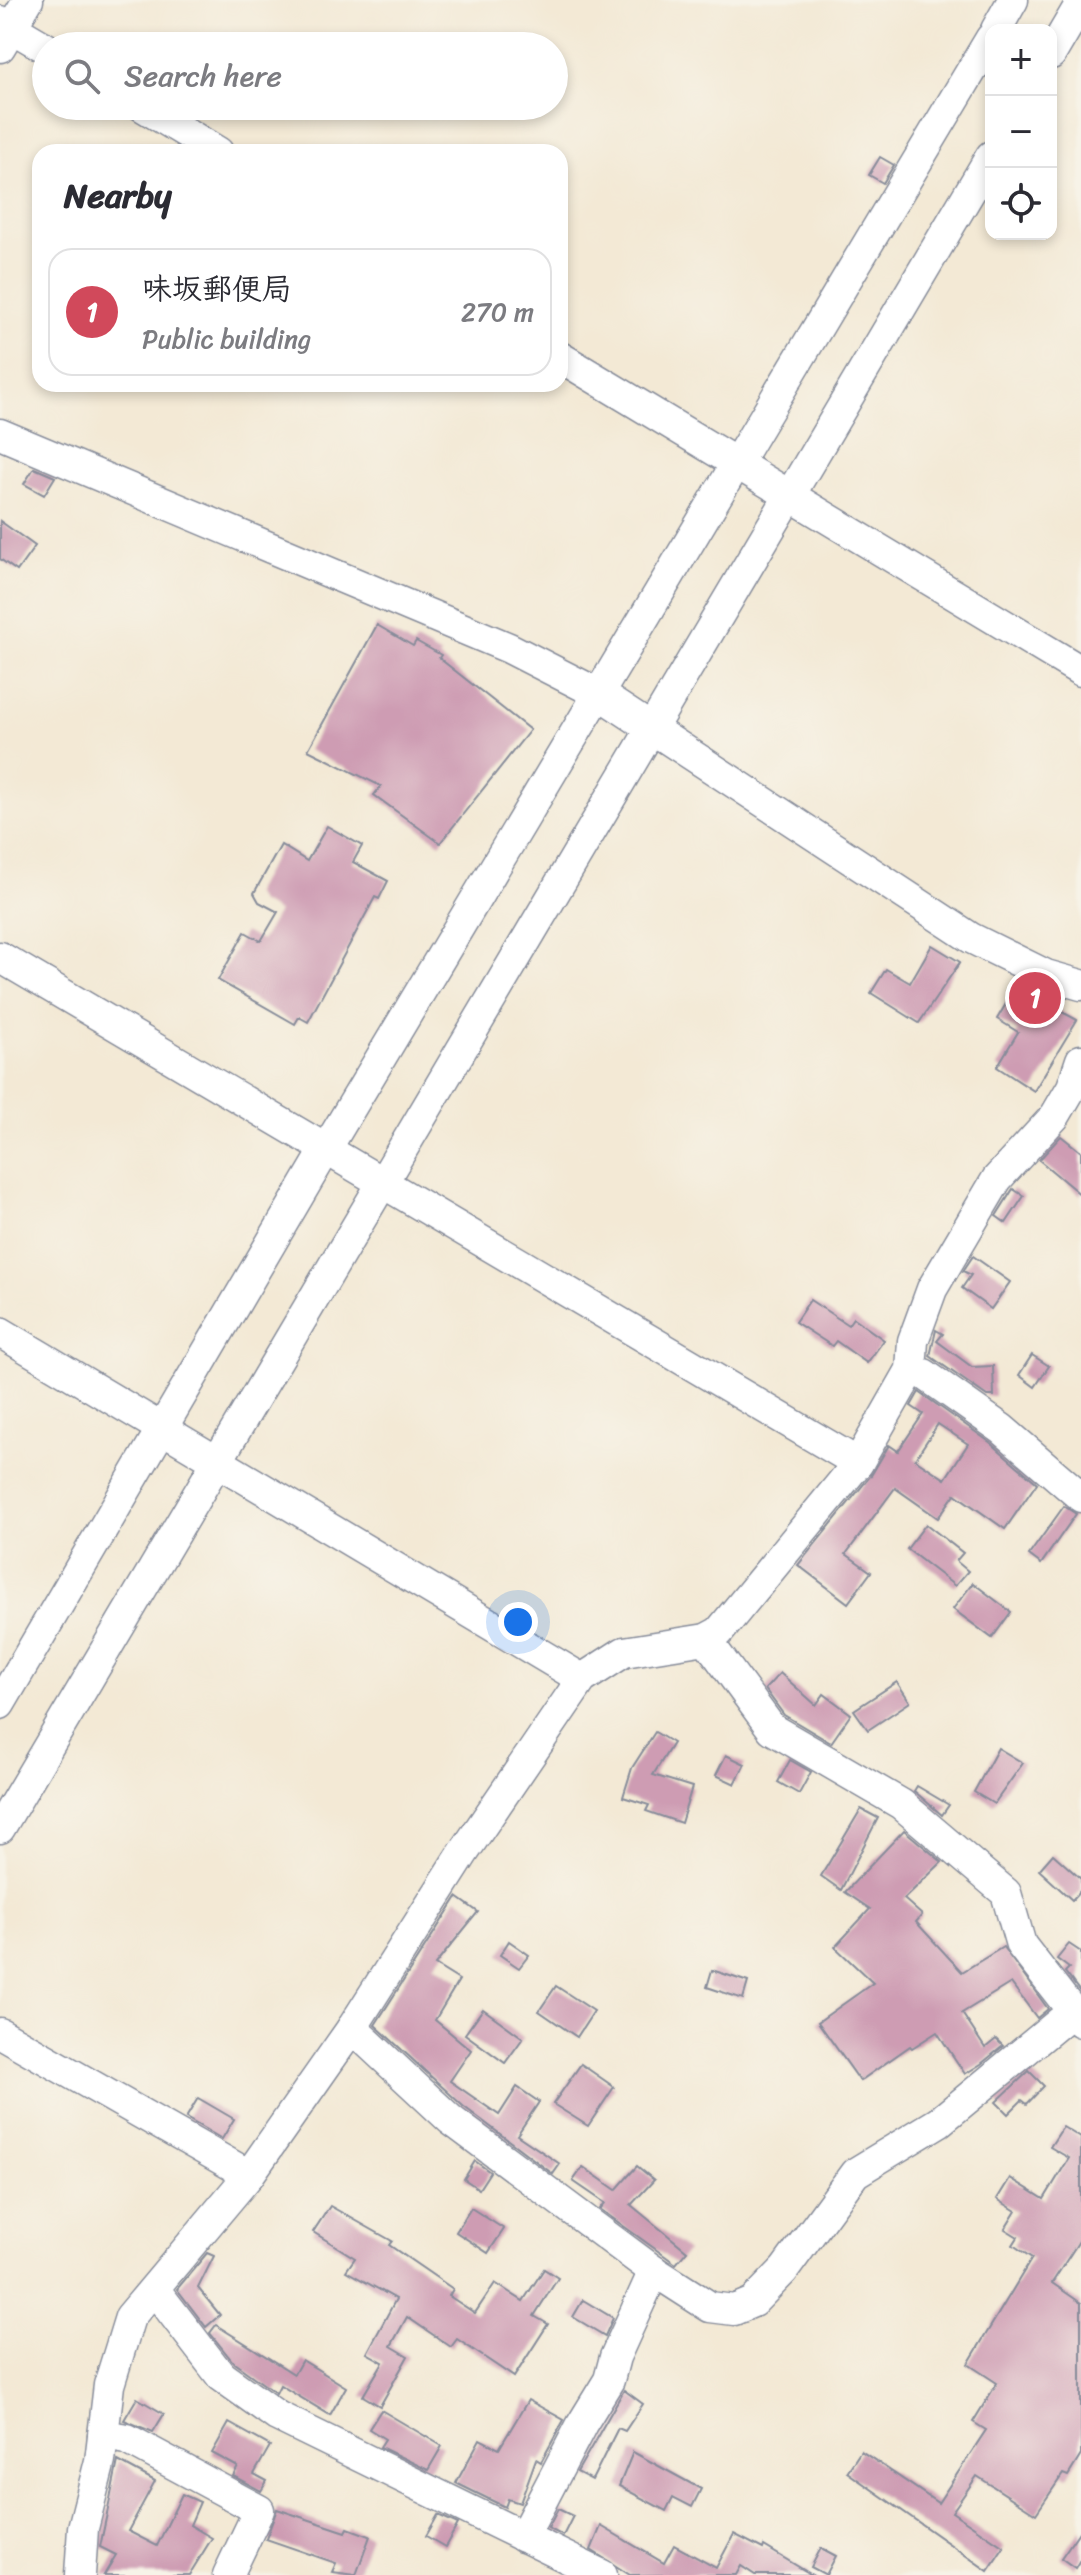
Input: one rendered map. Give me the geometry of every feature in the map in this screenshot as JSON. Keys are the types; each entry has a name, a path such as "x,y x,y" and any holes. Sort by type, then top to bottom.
{"street":[{"path":"28,0 4,32 32,43"},
{"path":"999,24 1013,0"},
{"path":"1057,44 1081,3"},
{"path":"0,1704 325,1151 985,48"},
{"path":"165,120 205,144"},
{"path":"0,1828 985,166"},
{"path":"568,362 792,494 1081,671"},
{"path":"0,434 509,648 599,694 859,868 971,938 1046,975 1081,985"},
{"path":"0,957 858,1463"},
{"path":"80,2575 83,2528 103,2435 109,2385 122,2336 135,2309 155,2290 249,2175 352,2028 464,1852 582,1679 624,1652 706,1639 719,1632 739,1612 858,1463 911,1370 913,1341 932,1289 997,1179 1055,1116 1072,1087 1081,1060"},
{"path":"0,1332 582,1679"},
{"path":"911,1370 924,1374 1002,1429 1081,1497"},
{"path":"352,2028 451,2120 654,2271 710,2307 734,2310 753,2302 784,2270 855,2173 939,2122 1077,2017 1021,1945 1006,1893 901,1804 772,1729 706,1639"},
{"path":"0,2033 249,2175"},
{"path":"523,2537 582,2424 609,2380 615,2357 654,2271"},
{"path":"155,2290 204,2358 244,2394 277,2416 602,2575"},
{"path":"103,2435 127,2439 259,2510 228,2575"}],"building":[{"path":"880,157 894,165 883,183 869,175"},
{"path":"34,468 55,477 44,495 24,484"},
{"path":"0,521 35,546 17,571 0,559"},
{"path":"377,625 413,646 416,641 441,655 439,658 530,730 440,843 374,795 381,786 308,750"},
{"path":"327,826 362,846 353,862 388,881 379,899 375,897 308,1022 299,1017 295,1024 218,980 245,932 261,941 278,912 259,902 254,893 281,845 307,861"},
{"path":"932,945 960,962 919,1023 871,993 886,969 910,983"},
{"path":"1016,987 1077,1020 1034,1091 997,1067 1018,1032 997,1019"},
{"path":"1061,1136 1081,1152 1081,1195 1039,1160"},
{"path":"1013,1189 1024,1196 1006,1223 996,1216"},
{"path":"973,1256 1010,1282 991,1309 962,1288 971,1275 963,1271"},
{"path":"810,1300 848,1325 853,1318 884,1340 867,1363 836,1341 832,1346 795,1322"},
{"path":"936,1330 943,1334 937,1341 972,1367 993,1366 994,1396 987,1396 930,1356"},
{"path":"1032,1355 1049,1366 1035,1387 1019,1375"},
{"path":"919,1392 991,1443 1037,1483 1005,1529 955,1494 938,1518 895,1488 846,1554 871,1572 848,1603 798,1565 872,1474 889,1445 898,1451 923,1414 911,1406","holes":["938,1424 968,1444 945,1479 915,1459"]},
{"path":"1064,1506 1076,1514 1041,1564 1029,1555"},
{"path":"926,1524 963,1553 956,1561 968,1571 955,1586 907,1549"},
{"path":"973,1583 1011,1612 992,1638 953,1609"},
{"path":"780,1673 816,1705 824,1694 851,1714 831,1743 784,1715 765,1689"},
{"path":"897,1682 910,1702 868,1730 854,1710"},
{"path":"655,1732 673,1743 653,1775 692,1787 681,1823 646,1811 649,1805 623,1797 632,1768"},
{"path":"998,1748 1023,1763 994,1804 974,1792"},
{"path":"726,1755 745,1764 735,1784 716,1775"},
{"path":"790,1760 811,1772 799,1794 778,1782"},
{"path":"917,1786 949,1805 942,1815 914,1791"},
{"path":"861,1809 878,1818 841,1890 821,1876"},
{"path":"904,1830 942,1862 904,1899 922,1915 916,1922 962,1972 1003,1947 1048,2009 1037,2018 1011,1983 962,2013 985,2048 996,2039 1003,2046 981,2064 965,2074 937,2032 912,2048 910,2046 860,2081 818,2022 873,1983 835,1947 870,1909 845,1892"},
{"path":"1053,1854 1081,1879 1081,1890 1072,1900 1039,1870"},
{"path":"457,1897 478,1912 435,1965 459,1980 435,2020 471,2050 450,2081 499,2115 517,2087 539,2102 517,2135 560,2164 553,2174 463,2106 375,2025"},
{"path":"509,1941 529,1955 519,1968 500,1955"},
{"path":"1069,1944 1081,1952 1081,1993 1065,1972 1069,1968 1057,1959"},
{"path":"712,1970 748,1982 743,1999 707,1987"},
{"path":"556,1986 594,2011 577,2037 539,2011"},
{"path":"483,2009 523,2038 505,2063 465,2034"},
{"path":"581,2064 614,2087 588,2126 553,2104"},
{"path":"1029,2071 1044,2086 1027,2104 1022,2100 1008,2114 996,2102"},
{"path":"198,2098 234,2119 222,2139 186,2118"},
{"path":"1063,2127 1081,2138 1081,2238 1052,2283 1081,2303 1081,2455 1068,2476 1063,2474 1036,2514 977,2476 952,2512 1004,2547 988,2571 847,2472 861,2451 938,2503 986,2430 973,2422 997,2383 968,2364 1032,2258 1013,2245 1018,2237 1005,2229 1016,2211 997,2199 1010,2178 1044,2199 1069,2158 1050,2147"},
{"path":"475,2161 490,2172 479,2189 464,2179"},
{"path":"637,2166 654,2180 631,2205 687,2251 676,2264 600,2209 605,2203 573,2181 583,2167 616,2190"},
{"path":"330,2206 392,2241 389,2245 453,2289 449,2296 475,2313 495,2283 523,2301 544,2269 558,2278 534,2316 548,2324 514,2377 457,2339 451,2347 407,2317 391,2346 408,2356 380,2406 363,2396 383,2362 367,2353 396,2299 346,2271 355,2258 313,2232"},
{"path":"471,2208 504,2229 488,2253 456,2232"},
{"path":"207,2253 214,2256 198,2288 220,2315 206,2327 177,2289"},
{"path":"583,2300 613,2318 605,2336 573,2317"},
{"path":"216,2325 294,2374 302,2360 346,2387 330,2415 280,2385 276,2393 234,2363 210,2333"},
{"path":"624,2390 643,2404 625,2431 618,2428 592,2480 577,2472"},
{"path":"137,2398 164,2414 153,2432 124,2420"},
{"path":"528,2400 564,2420 541,2462 536,2459 520,2503 508,2499 505,2507 456,2483 480,2439 499,2449"},
{"path":"381,2410 442,2446 428,2470 380,2447 385,2439 369,2429"},
{"path":"229,2423 270,2446 254,2474 267,2481 261,2491 233,2476 238,2467 212,2453"},
{"path":"633,2452 701,2489 692,2507 673,2497 666,2511 619,2486"},
{"path":"118,2461 155,2481 128,2531 157,2546 182,2494 200,2502 190,2525 212,2538 189,2575 104,2575 116,2555 100,2547"},
{"path":"277,2509 346,2532 348,2528 370,2536 356,2575 332,2572 336,2563 266,2539"},
{"path":"558,2509 573,2516 563,2536 548,2528"},
{"path":"438,2515 458,2524 445,2547 426,2536"},
{"path":"601,2526 664,2563 674,2545 716,2568 734,2534 763,2549 764,2546 812,2575 755,2575 741,2566 736,2575 630,2575 591,2550"},
{"path":"1081,2529 1081,2558 1075,2568 1061,2558"},
{"path":"821,2548 836,2556 826,2575 811,2567"}],"place":[{"name":"味坂郵便局","path":"1035,998"}]}
